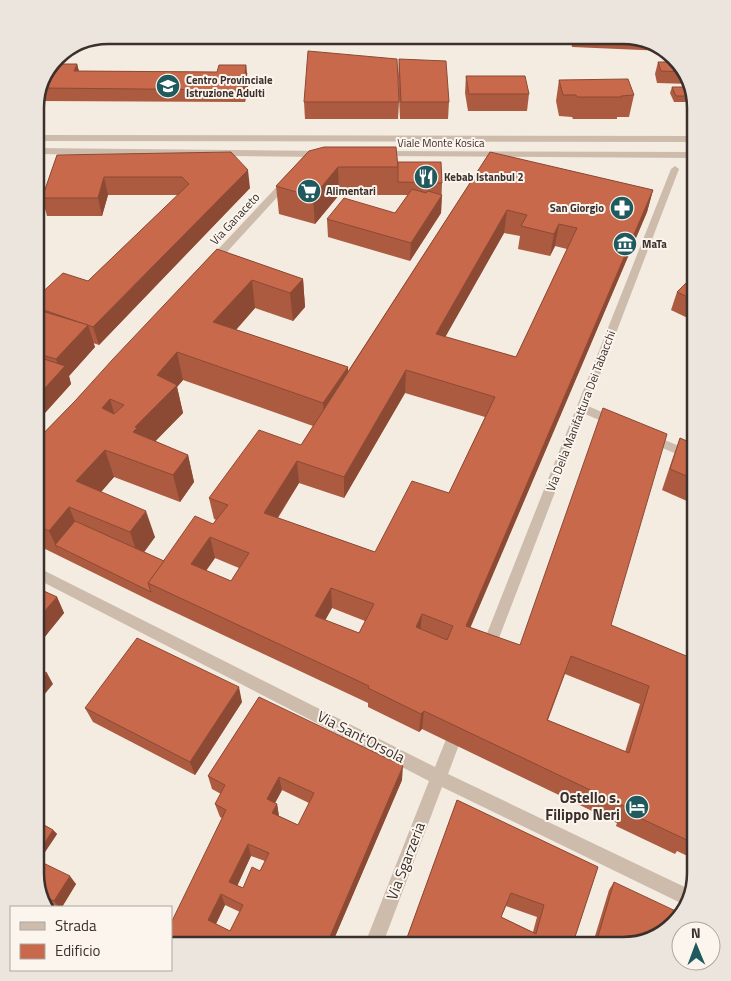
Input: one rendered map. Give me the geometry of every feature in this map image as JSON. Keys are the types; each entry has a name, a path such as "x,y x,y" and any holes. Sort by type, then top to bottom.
{"street":[{"name":"Viale Monte Kosica","path":"44,138 687,139"},
{"path":"44,151 331,154"},
{"name":"Via Ganaceto","path":"204,271 311,154"},
{"name":"Viale Monte Kosica","path":"370,154 687,155"},
{"name":"Via Della Manifattura Dei Tabacchi","path":"486,654 675,169"},
{"path":"582,408 687,454"},
{"name":"Via Sant'Orsola","path":"44,577 438,777 683,895"},
{"path":"438,777 452,742"},
{"name":"Via Sgarzeria","path":"376,937 438,777"}],"building":[{"path":"308,51 397,59 399,102 304,102"},
{"path":"399,59 446,61 449,102 401,102"},
{"path":"658,62 667,62 676,72 661,71"},
{"path":"62,64 77,64 74,71 217,72 219,65 246,65 245,73 247,73 243,90 47,88 55,72"},
{"path":"466,76 525,76 529,94 469,94"},
{"path":"628,79 634,95 622,97 577,97 576,95 563,95 559,80"},
{"path":"672,87 684,87 686,96 676,96"},
{"path":"324,147 396,147 398,167 338,167 313,197 276,186 309,151"},
{"path":"231,152 248,170 93,327 44,310 44,291 63,273 88,281 189,184 182,177 104,177 98,198 44,198 44,192 57,155"},
{"path":"490,152 653,190 466,626 520,645 603,408 667,434 611,625 687,656 687,840 625,811 626,807 424,711 421,714 368,688 369,686 148,583 195,516 213,524 228,505 209,498 259,430 301,445","holes":["507,210 527,215 521,226 554,234 559,224 577,228 516,357 436,334","406,370 495,397 449,493 412,481 375,552 264,513 297,461 344,477","210,537 249,553 231,581 191,564","331,588 374,604 359,633 315,616","422,614 453,626 447,640 416,627","571,656 649,686 629,753 547,720"]},
{"path":"398,162 441,162 442,183 398,182"},
{"path":"412,189 442,195 411,243 327,219 344,198 395,213"},
{"path":"217,249 303,279 290,293 252,280 213,322 348,367 323,403 177,352 157,375 177,385 135,427 137,428 133,432 188,455 173,475 105,450 76,481 146,511 130,532 69,507 49,531 44,528 44,433","holes":["110,399 124,405 114,414 102,408"]},
{"path":"687,282 687,297 677,292"},
{"path":"44,312 88,325 56,359 44,356"},
{"path":"44,359 65,366 44,389"},
{"path":"680,438 687,441 687,476 670,469"},
{"path":"75,521 164,561 148,583 151,592 55,545"},
{"path":"44,591 57,597 44,612"},
{"path":"137,638 239,687 190,762 85,708"},
{"path":"259,697 403,766 330,937 172,937 172,921 226,810 215,804 225,785 208,776","holes":["279,777 314,793 298,825 272,813 277,804 267,799","248,844 269,853 260,871 252,867 243,888 229,882","221,894 243,905 230,931 208,920"]},
{"path":"457,800 598,867 575,937 407,937","holes":["511,893 544,905 536,934 501,917"]},
{"path":"44,825 53,830 44,844"},
{"path":"44,863 70,876 54,901 49,899 46,890"},
{"path":"614,882 675,911 655,929 640,935 598,937"}],"place":[{"name":"Centro Provinciale Istruzione Adulti","path":"168,86"},
{"name":"Kebab Istanbul 2","path":"426,177"},
{"name":"Alimentari","path":"309,191"},
{"name":"San Giorgio","path":"622,208"},
{"name":"MaTa","path":"625,244"},
{"name":"Ostello s. Filippo Neri","path":"637,807"}]}
